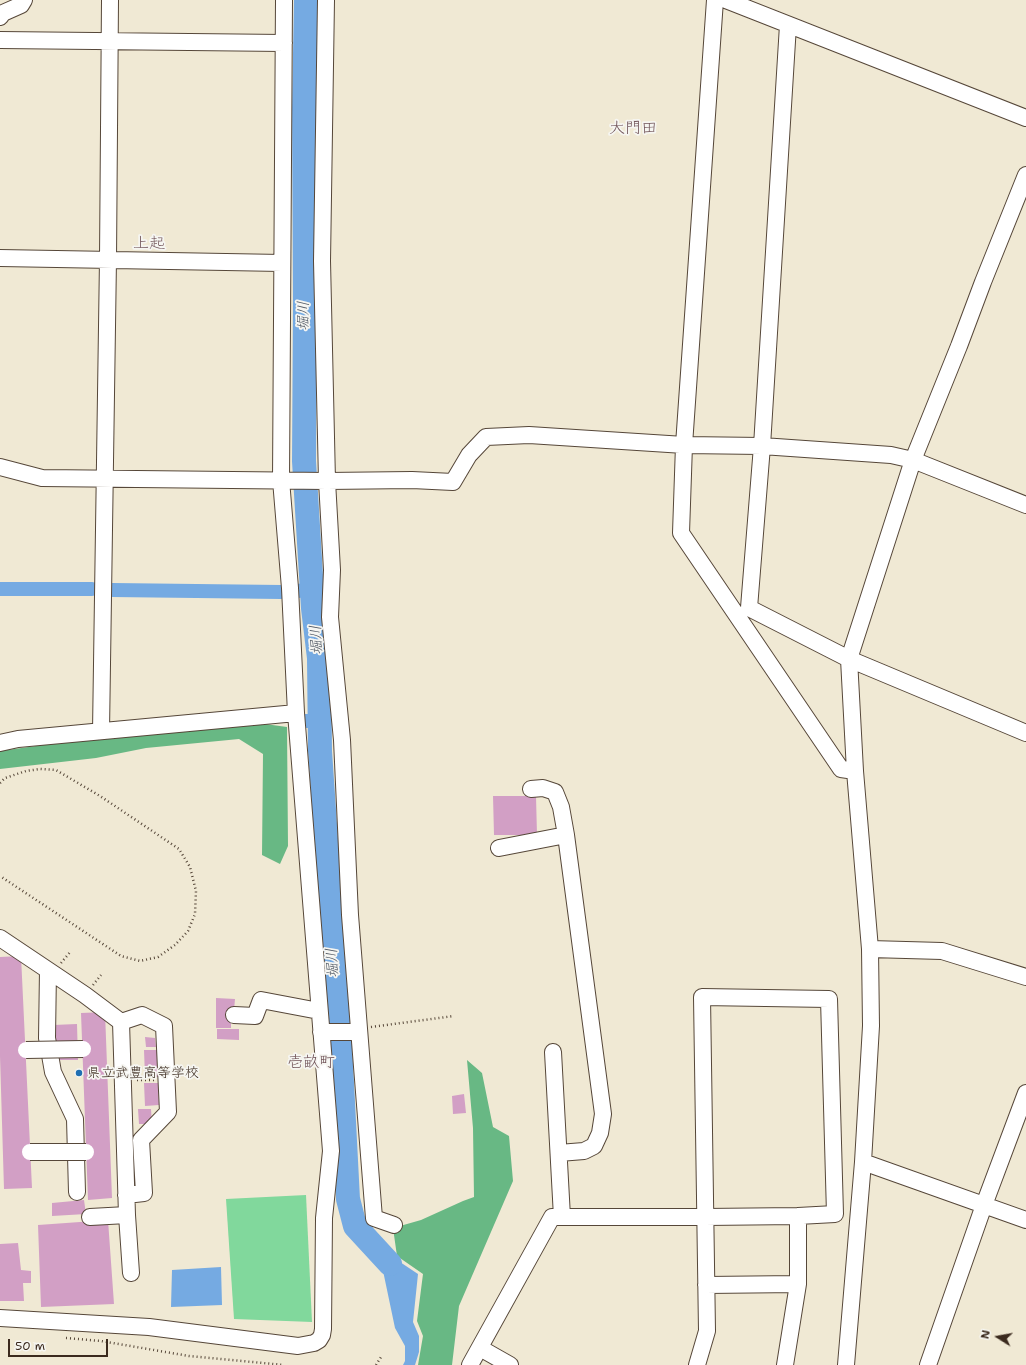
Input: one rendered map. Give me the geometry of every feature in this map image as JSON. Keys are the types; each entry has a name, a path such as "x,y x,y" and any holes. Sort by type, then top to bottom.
{"street":[{"path":"0,18 4,13 21,5 24,0"},
{"path":"101,732 110,0"},
{"path":"0,1318 149,1327 298,1346 314,1343 319,1340 322,1335 324,1218 331,1152 296,714 290,588 281,480 284,0"},
{"path":"326,0 322,261 327,481 332,570 330,617 342,740 350,915 374,1218 394,1225"},
{"path":"715,0 684,445 681,533 841,769 854,771"},
{"path":"726,0 1026,118"},
{"path":"788,25 762,446 749,608 849,659 1026,733"},
{"path":"0,40 284,42"},
{"path":"846,1365 864,1162 872,1026 870,949 854,771 849,659 913,460 959,346 982,282 1026,175"},
{"path":"0,258 282,263"},
{"path":"0,467 42,478 104,480 412,480 454,482 469,455 486,437 528,435 684,445 762,446 891,454 913,460 1026,505"},
{"path":"0,743 18,739 296,714"},
{"path":"531,789 543,788 555,792 561,807 603,1114 600,1133 594,1146 584,1151 559,1153"},
{"path":"499,848 566,835"},
{"path":"0,938 7,948 48,970 121,1022"},
{"path":"870,949 942,951 1026,977"},
{"path":"48,970 47,1038 52,1072 75,1119 77,1192"},
{"path":"470,1365 552,1217 705,1217 835,1214 829,999 702,997 705,1217 706,1285 707,1331 698,1365"},
{"path":"234,1015 255,1016 261,1000 319,1011"},
{"path":"121,1022 142,1015 154,1016 164,1026 168,1112 141,1140 144,1194 126,1195"},
{"path":"121,1022 126,1215 132,1273"},
{"path":"321,1032 359,1032"},
{"path":"26,1050 83,1049"},
{"path":"553,1052 562,1217"},
{"path":"928,1365 984,1205 1026,1093"},
{"path":"30,1152 86,1152"},
{"path":"864,1162 1026,1220"},
{"path":"90,1217 126,1215"},
{"path":"785,1365 798,1284 798,1216"},
{"path":"706,1285 798,1284"},
{"path":"480,1348 510,1365"}],"path":[{"path":"0,783 5,778 26,771 40,769 56,770 100,796 179,849 190,867 196,891 195,914 188,931 176,945 158,957 140,961 121,956 0,876"},
{"path":"359,1032 364,1028 454,1016"},
{"path":"122,1079 166,1080"},
{"path":"62,1338 101,1341 189,1356 284,1365"},
{"path":"376,1365 381,1358"}],"green space":[{"path":"265,724 287,727 288,846 280,864 262,855 263,754 239,739 146,748 96,758 0,769 0,751 156,733"},
{"path":"467,1060 482,1073 493,1127 509,1136 513,1181 459,1306 452,1365 418,1365 423,1336 417,1321 423,1274 397,1256 393,1228 421,1220 474,1197 473,1128"},
{"path":"306,1195 312,1322 234,1319 226,1199"}],"water":[{"path":"400,1262 418,1274 413,1322 419,1336 419,1352 415,1365 403,1365 405,1361 405,1346 395,1328 382,1266"},
{"path":"221,1267 222,1305 171,1307 172,1270"}],"building":[{"path":"493,796 536,796 537,835 494,835"},
{"path":"21,956 32,1188 4,1189 0,1056 0,957"},
{"path":"216,998 235,999 234,1010 231,1009 231,1028 216,1028"},
{"path":"105,1012 112,1198 88,1200 81,1013"},
{"path":"77,1024 78,1060 54,1060 53,1025"},
{"path":"217,1029 239,1029 239,1040 217,1039"},
{"path":"145,1037 155,1038 156,1047 146,1047"},
{"path":"144,1050 159,1050 160,1077 145,1077"},
{"path":"144,1083 158,1083 159,1105 145,1106"},
{"path":"464,1094 466,1113 453,1114 452,1096"},
{"path":"138,1109 151,1109 152,1124 139,1124"},
{"path":"84,1200 86,1214 52,1216 52,1203"},
{"path":"108,1220 114,1304 41,1307 38,1225"},
{"path":"18,1243 21,1270 31,1271 31,1283 23,1283 24,1301 0,1301 0,1244"}],"waterway":[{"name":"堀川","path":"306,0 304,108 304,461 313,608 319,658 320,751 340,1044 348,1199 355,1226 390,1264"},
{"path":"0,589 92,589"},
{"path":"298,591 312,589"},
{"path":"112,590 281,592"},
{"path":"302,721 319,721"}],"place":[{"name":"県立武豊高等学校","path":"79,1073"}],"district":[{"name":"大門田","path":"633,129"},
{"name":"上起","path":"149,244"},
{"name":"壱畝町","path":"311,1063"}]}
